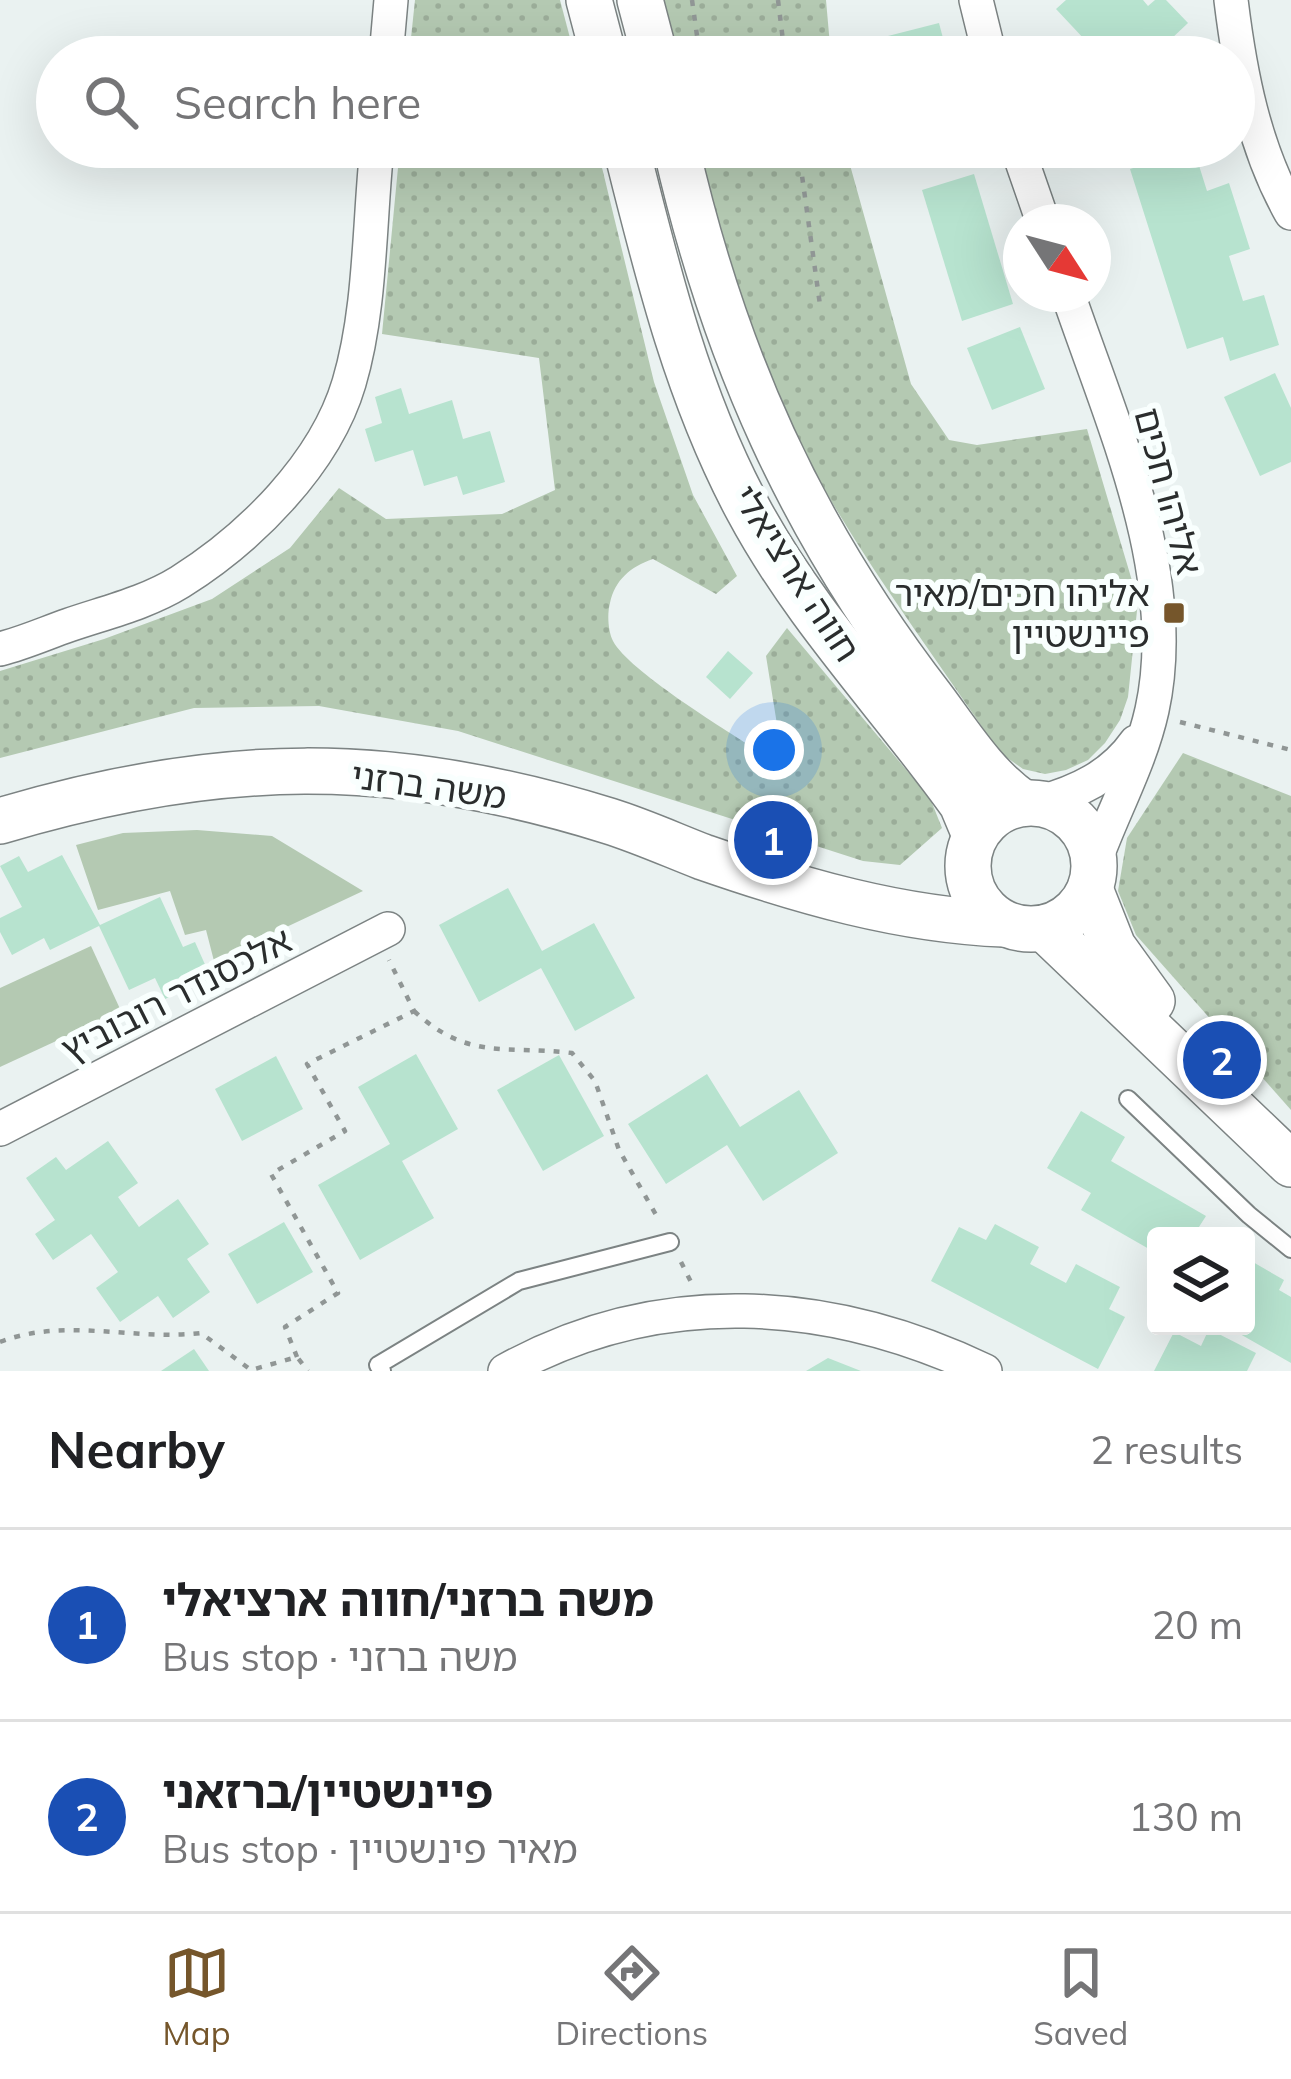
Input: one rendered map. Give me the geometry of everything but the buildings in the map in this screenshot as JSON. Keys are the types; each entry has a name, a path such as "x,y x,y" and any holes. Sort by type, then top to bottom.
{"street":[{"path":"388,36 391,0"},
{"path":"589,0 598,36"},
{"path":"640,0 649,36"},
{"path":"976,0 985,36"},
{"path":"1232,0 1237,36"},
{"path":"1255,127 1291,213"},
{"path":"0,649 130,606 177,584 265,513 297,475 324,438 349,385 360,326 375,168"},
{"name":"חווה ארציאלי","path":"632,168 678,344 749,510 820,619 962,804 972,842"},
{"name":"חווה ארציאלי","path":"682,168 733,344 767,432 804,506 851,586 992,778 1031,802"},
{"path":"1024,168 1037,204"},
{"name":"אליהו חכים","path":"1074,312 1134,487 1157,597 1158,661 1151,714 1092,876"},
{"name":"אליהו חכים","path":"1031,802 1065,795 1112,770 1137,741 1151,714"},
{"name":"משה ברזני","path":"0,821 184,777 248,771 386,773 521,798 610,822 847,901 910,916 1024,926"},
{"path":"1031,802 1053,806 1074,819 1089,840 1102,925 1137,984 1280,1153 1024,926 992,916 968,879 972,842 995,813 1031,802"},
{"name":"משה ברזני","path":"847,901 891,902 918,896 953,872 972,842"},
{"path":"1024,926 1066,918 1092,876"},
{"name":"אלכסנדר רובוביץ","path":"0,1130 382,932"},
{"path":"506,1371 581,1336 706,1310 809,1313 922,1344 986,1371"}],"lane":[{"path":"1128,1099 1291,1249"},
{"path":"382,1371 378,1365 519,1281 670,1242"}],"path":[{"path":"692,0 697,36"},
{"path":"778,0 782,36"},
{"path":"801,168 820,305"},
{"path":"1151,714 1291,750"},
{"path":"382,932 414,1011 440,1035 489,1050 572,1053 595,1081 619,1150 706,1310"},
{"path":"308,1371 285,1328 338,1293 271,1174 345,1131 307,1064 414,1011"},
{"path":"0,1342 60,1329 167,1337 201,1333 251,1370 297,1357"}],"green space":[{"path":"415,0 560,0 569,36 411,36"},
{"path":"652,0 826,0 829,36 661,36"},
{"path":"398,168 602,168 654,382 693,495 737,576 716,594 653,559 637,566 612,595 608,617 613,641 637,668 755,749 779,737 766,656 787,628 930,798 942,828 900,865 863,861 458,731 319,706 194,708 0,758 0,671 212,599 290,548 339,488 386,519 502,514 555,490 539,358 382,334"},
{"path":"698,168 851,168 911,384 949,440 977,445 1087,429 1138,601 1128,697 1120,720 1088,760 1045,774 1023,769 999,752 825,489 769,379"},
{"path":"1183,753 1291,796 1291,1110 1136,935 1118,891 1127,838"},
{"path":"197,830 272,836 363,891 214,961 206,930 185,935 170,891 98,910 76,845 123,833"},
{"path":"91,946 121,1011 0,1067 0,988"}],"place":[{"name":"אליהו חכים/מאיר פיינשטיין","path":"1174,613"},
{"name":"משה ברזני/חווה ארציאלי","path":"773,840"},
{"name":"פיינשטיין/ברזאני","path":"1222,1060"}]}
